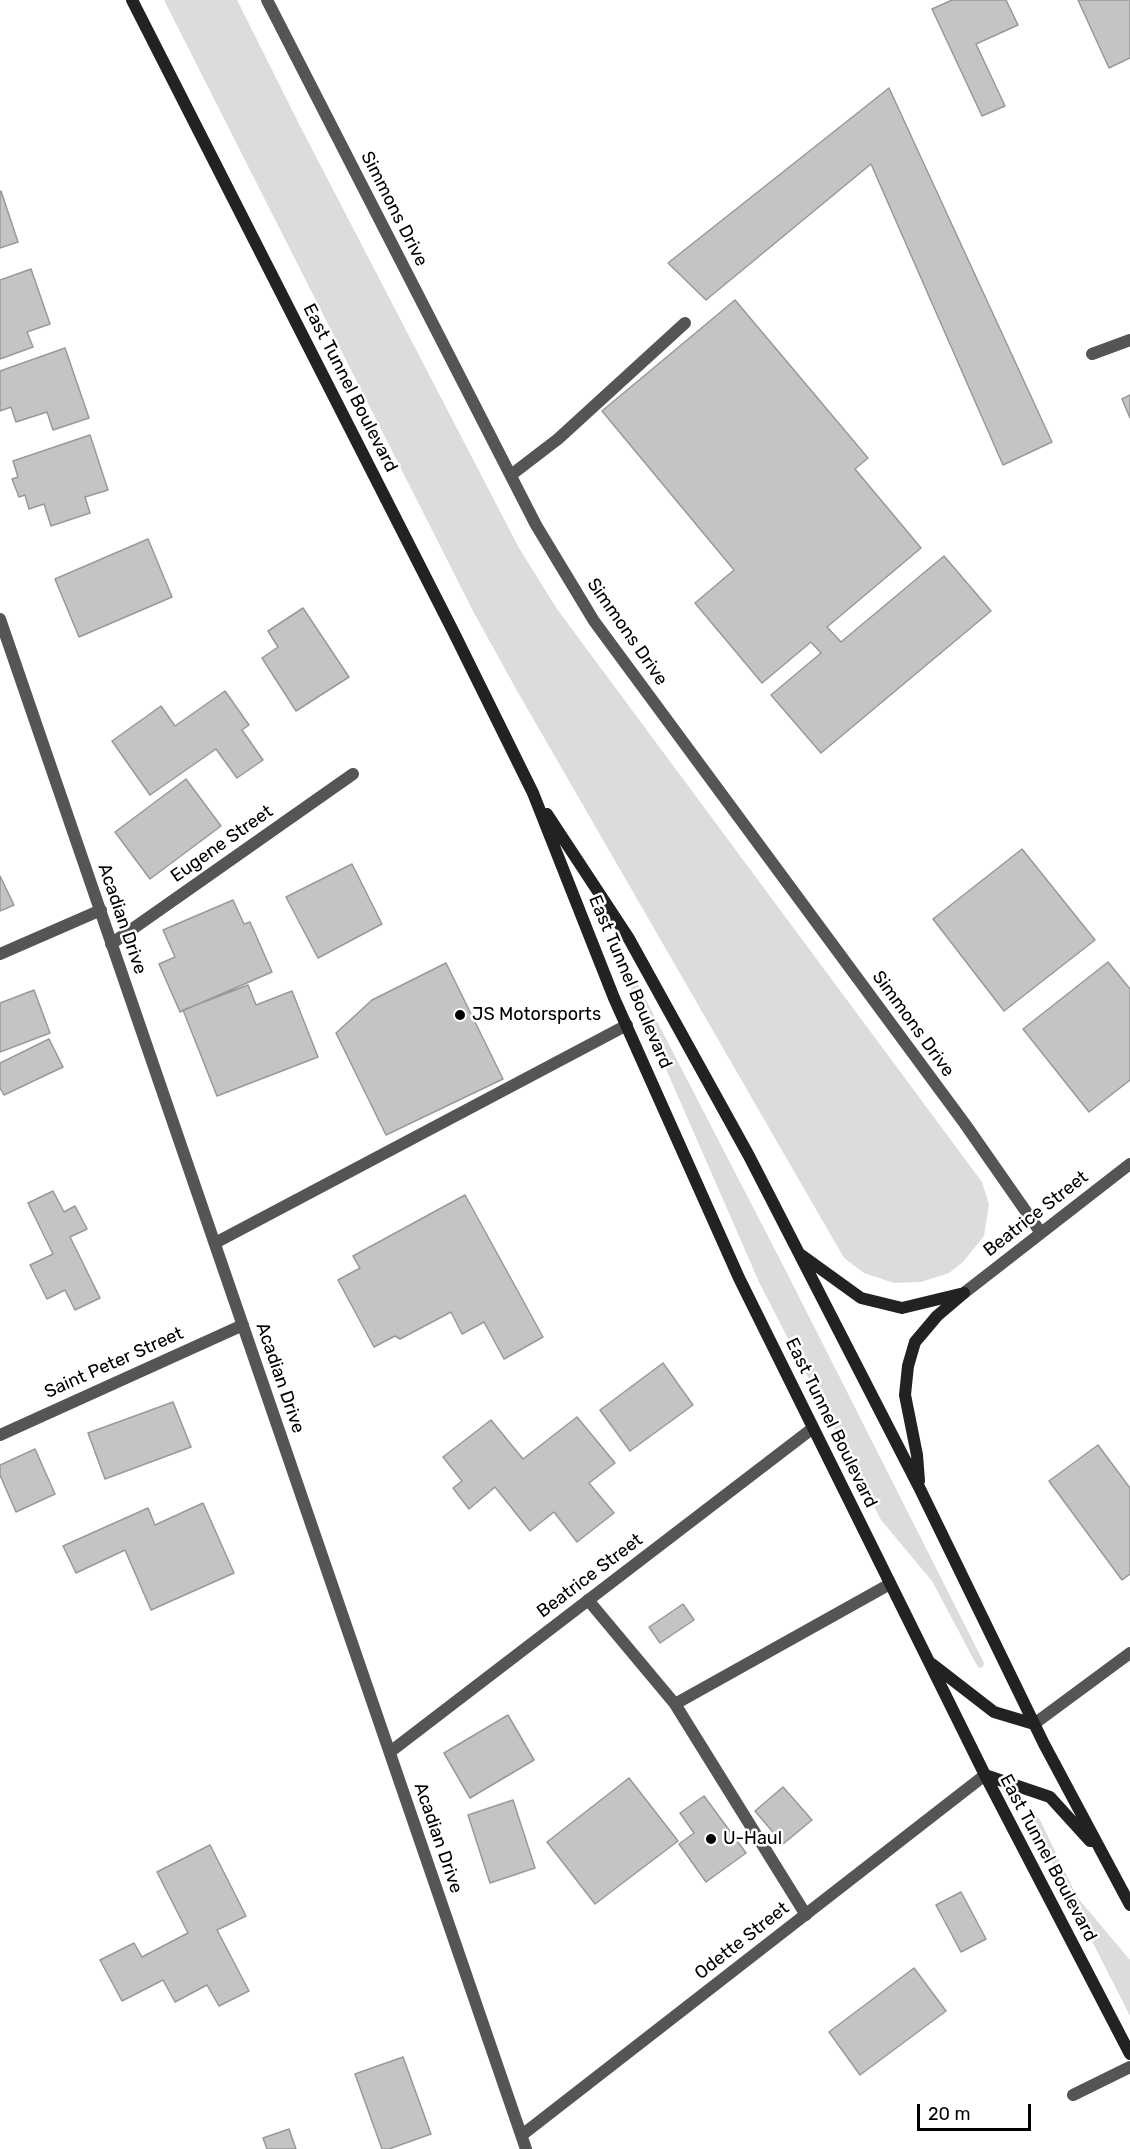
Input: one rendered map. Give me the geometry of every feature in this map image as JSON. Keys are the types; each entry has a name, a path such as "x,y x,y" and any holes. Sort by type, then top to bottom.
{"main road":[{"name":"East Tunnel Boulevard","path":"132,0 533,793 627,1025 740,1278 985,1775 1130,2054"},
{"name":"East Tunnel Boulevard","path":"533,793 628,938 749,1156 920,1489 1034,1724 1130,1905"},
{"path":"798,1252 861,1298 902,1308 964,1293"},
{"path":"920,1489 917,1455 904,1395 908,1366 915,1342 937,1316 964,1293"},
{"path":"929,1661 994,1712 1034,1724"},
{"path":"985,1775 1050,1797 1103,1855"}],"street":[{"name":"Simmons Drive","path":"267,0 536,525 594,621 965,1124 1041,1233"},
{"path":"511,475 558,439 685,323"},
{"path":"1092,354 1130,340"},
{"name":"Acadian Drive","path":"0,619 526,2149"},
{"name":"Eugene Street","path":"111,944 353,774"},
{"path":"0,954 101,910"},
{"path":"215,1243 627,1025"},
{"name":"Beatrice Street","path":"964,1293 1130,1164"},
{"name":"Saint Peter Street","path":"0,1435 243,1325"},
{"name":"Beatrice Street","path":"390,1752 813,1428"},
{"path":"675,1704 890,1584"},
{"path":"588,1600 675,1704 806,1915"},
{"path":"1034,1724 1130,1653"},
{"name":"Odette Street","path":"522,2135 985,1775"},
{"path":"1073,2095 1130,2067"}],"shaded area":[{"path":"164,0 237,0 519,548 557,609 982,1182 989,1204 984,1236 963,1262 949,1273 921,1282 894,1283 864,1273 844,1258 474,613"},
{"path":"608,936 614,938 787,1273 984,1663 983,1667 979,1668 975,1662 932,1581 881,1520 759,1282"},
{"path":"1034,1813 1040,1820 1077,1897 1130,1960 1130,2016 1029,1817"}],"building":[{"path":"952,0 1006,0 1018,25 976,44 1005,106 982,116 932,9"},
{"path":"1078,0 1130,0 1130,58 1109,68"},
{"path":"889,88 1052,442 1003,465 871,164 706,300 668,263"},
{"path":"0,192 18,242 0,248"},
{"path":"31,269 50,324 27,332 33,347 0,359 0,280"},
{"path":"735,300 868,458 855,469 921,548 827,627 841,642 944,556 991,611 821,753 771,695 821,653 811,642 762,683 695,603 734,570 602,411"},
{"path":"65,348 89,418 53,430 47,412 16,422 11,407 0,411 0,371"},
{"path":"1130,395 1130,418 1122,399"},
{"path":"90,435 108,490 85,497 90,513 51,526 44,504 29,509 25,495 19,497 12,479 18,477 13,461"},
{"path":"148,539 172,597 79,637 55,579"},
{"path":"303,608 349,677 296,711 262,658 278,647 268,631"},
{"path":"225,691 249,725 242,730 263,760 237,778 216,749 150,795 112,741 161,706 175,726"},
{"path":"186,779 221,826 150,879 115,832"},
{"path":"1022,849 1095,940 1004,1011 933,919"},
{"path":"352,864 382,924 318,958 286,897"},
{"path":"0,876 14,905 0,911"},
{"path":"233,900 244,924 250,922 272,972 180,1012 159,964 175,957 163,930"},
{"path":"1108,962 1130,989 1130,1080 1089,1112 1023,1029"},
{"path":"446,963 503,1079 386,1135 336,1033 372,1000"},
{"path":"248,985 256,1005 292,991 318,1057 217,1096 183,1010"},
{"path":"34,990 50,1033 0,1052 0,1003"},
{"path":"49,1039 63,1067 4,1095 0,1088 0,1063"},
{"path":"53,1191 64,1212 75,1206 87,1229 70,1237 100,1298 75,1310 65,1290 47,1299 30,1265 53,1254 28,1203"},
{"path":"465,1195 543,1337 504,1359 484,1322 462,1334 451,1312 400,1339 395,1336 374,1347 338,1280 360,1268 353,1256"},
{"path":"663,1363 693,1405 630,1451 600,1410"},
{"path":"173,1402 191,1447 105,1479 88,1433"},
{"path":"577,1417 615,1463 589,1483 614,1513 577,1542 554,1512 530,1531 495,1487 469,1509 453,1488 462,1481 443,1457 491,1420 523,1459"},
{"path":"1098,1445 1130,1488 1130,1574 1122,1580 1049,1481"},
{"path":"35,1449 55,1494 16,1512 0,1475 0,1465"},
{"path":"203,1503 234,1573 151,1610 125,1550 76,1573 63,1546 148,1508 155,1525"},
{"path":"683,1604 694,1620 660,1643 649,1627"},
{"path":"508,1715 534,1760 470,1798 444,1753"},
{"path":"629,1778 678,1841 595,1904 547,1842"},
{"path":"783,1787 812,1820 783,1844 755,1811"},
{"name":"U-Haul","path":"704,1796 746,1853 706,1882 679,1844 694,1833 680,1813"},
{"path":"513,1800 535,1868 490,1883 468,1815"},
{"path":"210,1845 246,1916 217,1930 249,1991 219,2006 207,1985 175,2002 163,1980 122,2001 100,1960 134,1943 142,1957 188,1933 157,1872"},
{"path":"961,1892 986,1939 961,1952 936,1905"},
{"path":"914,1968 946,2011 860,2075 829,2032"},
{"path":"403,2057 431,2134 389,2149 382,2149 355,2074"},
{"path":"289,2129 296,2149 267,2149 263,2138"}],"place":[{"name":"JS Motorsports","path":"460,1015"},
{"name":"U-Haul","path":"711,1839"}]}
